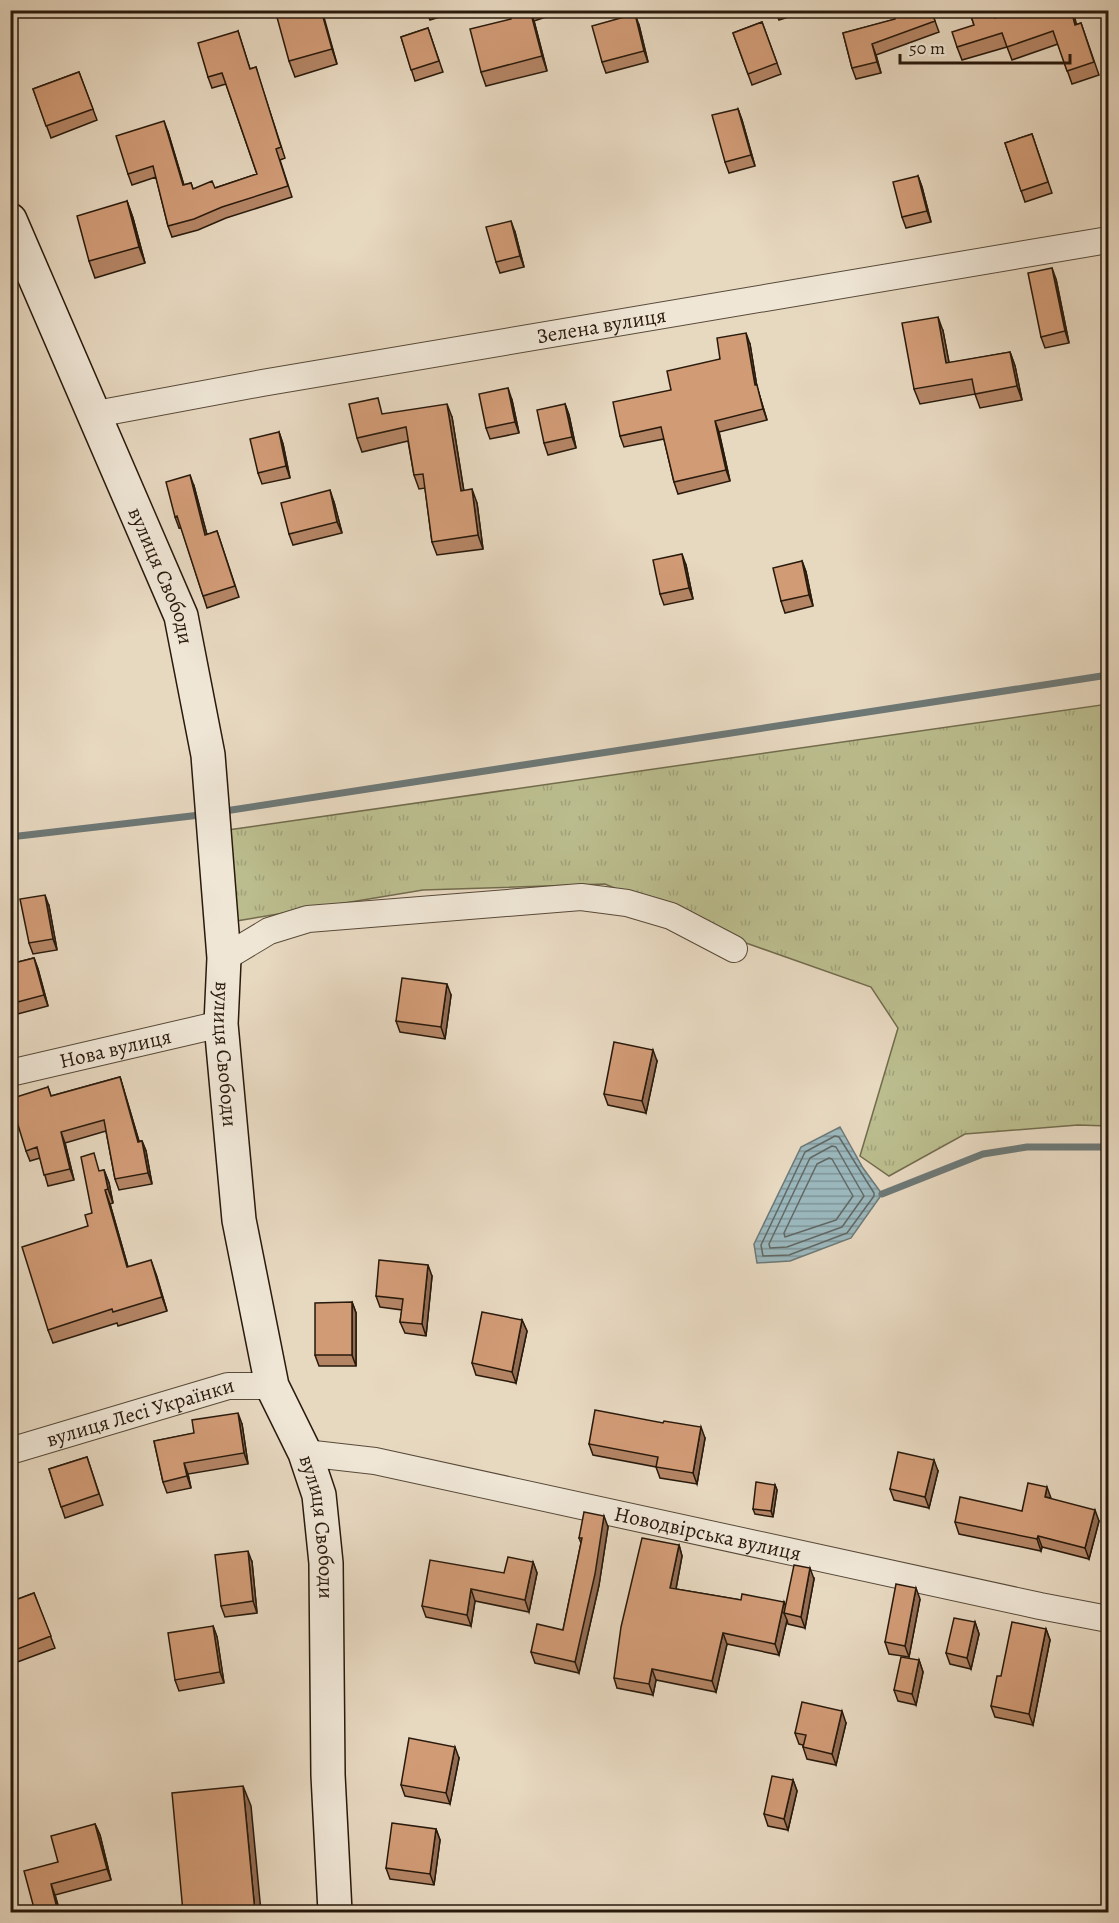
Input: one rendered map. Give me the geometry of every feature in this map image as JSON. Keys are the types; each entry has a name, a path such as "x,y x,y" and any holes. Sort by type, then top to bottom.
{"main road":[{"name":"вулиця Свободи","path":"10,220 96,414 181,616 208,755 224,958 221,1024 239,1220 272,1386 305,1453 319,1495 326,1563 328,1774 335,1912"}],"street":[{"name":"Зелена вулиця","path":"96,414 262,383 1108,240"},
{"path":"224,958 269,931 308,920 581,897 627,903 671,916 734,950"},
{"name":"Нова вулиця","path":"10,1073 221,1024"},
{"name":"вулиця Лесі Українки","path":"10,1451 228,1386 272,1386"},
{"name":"Новодвірська вулиця","path":"305,1453 375,1461 1040,1606 1108,1618"}],"green space":[{"path":"1108,704 1108,1126 1078,1125 965,1134 889,1176 860,1156 898,1028 871,987 746,943 605,884 423,890 230,922 228,830"}],"water":[{"path":"840,1127 863,1168 882,1194 851,1238 790,1261 757,1263 754,1244 801,1147"}],"building":[{"path":"275,10 321,10 332,49 289,61"},
{"path":"509,10 530,10 542,56 481,72 470,29 511,19"},
{"path":"892,10 931,10 935,21 872,44 877,62 852,68 843,33 895,19"},
{"path":"969,10 993,10 995,18 1016,10 1071,10 1075,25 1081,23 1094,62 1067,71 1053,31 1007,47 1002,33 957,47 952,32 974,25"},
{"path":"635,14 644,51 602,62 592,26"},
{"path":"762,22 777,63 748,74 733,33"},
{"path":"428,28 439,61 411,70 401,37"},
{"path":"238,31 250,69 256,67 281,147 276,149 288,186 168,226 153,166 128,174 116,136 164,121 183,185 191,183 193,189 212,181 215,188 257,174 222,73 208,77 198,43"},
{"path":"79,72 93,109 46,126 33,89"},
{"path":"738,109 751,155 725,162 712,115"},
{"path":"1032,134 1048,182 1021,191 1005,143"},
{"path":"918,176 927,211 902,217 893,182"},
{"path":"127,201 139,247 89,261 77,216"},
{"path":"511,221 520,256 496,262 486,227"},
{"path":"1052,268 1065,331 1041,337 1028,273"},
{"path":"938,317 946,363 1010,352 1017,386 975,394 972,379 914,389 902,323"},
{"path":"746,333 755,385 757,385 763,409 715,421 726,470 674,482 661,427 620,436 613,402 671,390 667,371 720,359 717,338"},
{"path":"508,388 515,422 486,428 479,394"},
{"path":"378,398 382,414 447,404 461,491 472,489 478,535 432,542 423,474 414,475 406,427 357,438 349,404"},
{"path":"565,404 572,437 544,443 537,410"},
{"path":"279,432 286,466 258,473 250,439"},
{"path":"190,475 205,535 217,531 235,586 203,596 177,516 175,517 166,482"},
{"path":"330,490 337,522 289,534 281,503"},
{"path":"682,554 689,588 660,594 653,560"},
{"path":"802,561 809,595 781,601 773,568"},
{"path":"45,895 53,939 29,943 20,899"},
{"path":"34,958 44,995 10,1004 10,964"},
{"path":"402,978 447,984 441,1027 396,1021"},
{"path":"614,1042 653,1050 642,1101 604,1094"},
{"path":"120,1077 138,1142 142,1141 148,1173 115,1179 104,1120 61,1132 70,1169 44,1175 37,1147 26,1151 10,1099 48,1087 51,1096"},
{"path":"94,1153 99,1171 104,1170 108,1189 105,1190 127,1267 151,1260 162,1297 113,1312 112,1309 48,1330 22,1247 88,1226 85,1215 92,1213 81,1157"},
{"path":"379,1260 428,1265 422,1324 400,1322 403,1299 376,1296"},
{"path":"352,1302 352,1355 315,1355 315,1303"},
{"path":"482,1312 522,1320 512,1372 472,1363"},
{"path":"595,1410 663,1423 664,1421 701,1427 693,1473 656,1467 658,1457 589,1444"},
{"path":"238,1413 244,1453 184,1463 187,1476 163,1482 154,1441 194,1433 192,1420"},
{"path":"898,1452 934,1460 925,1497 890,1489"},
{"path":"87,1457 99,1494 61,1507 49,1469"},
{"path":"756,1482 775,1485 771,1511 753,1509"},
{"path":"1028,1483 1047,1487 1045,1497 1095,1510 1085,1548 1038,1536 1037,1539 955,1522 960,1497 1022,1511"},
{"path":"584,1512 604,1516 595,1574 575,1662 531,1652 537,1624 563,1630 582,1538 579,1538"},
{"path":"642,1538 679,1545 670,1588 741,1600 742,1594 784,1602 775,1644 723,1633 712,1681 652,1669 649,1684 614,1678 621,1627"},
{"path":"248,1551 253,1601 221,1606 215,1555"},
{"path":"508,1557 533,1562 525,1600 471,1589 467,1615 422,1606 430,1560 504,1573"},
{"path":"794,1565 810,1568 801,1617 784,1613"},
{"path":"896,1584 916,1588 905,1646 885,1642"},
{"path":"34,1593 51,1636 10,1652 10,1602"},
{"path":"954,1618 975,1622 967,1658 946,1653"},
{"path":"1012,1622 1046,1629 1029,1714 991,1706 997,1676 1001,1676"},
{"path":"213,1626 220,1672 175,1680 168,1633"},
{"path":"901,1657 919,1660 912,1694 894,1690"},
{"path":"802,1702 842,1711 832,1754 803,1747 806,1735 795,1733"},
{"path":"409,1738 455,1747 446,1793 401,1785"},
{"path":"772,1776 793,1780 784,1819 764,1814"},
{"path":"243,1786 255,1912 183,1912 172,1793"},
{"path":"1108,1788 1108,1810 1104,1809"},
{"path":"392,1823 436,1829 430,1874 386,1868"},
{"path":"95,1824 107,1869 51,1884 58,1912 35,1912 24,1871 58,1862 51,1836"}],"waterway":[{"path":"225,811 1108,675"},
{"path":"10,837 200,815"},
{"path":"882,1194 983,1154 1027,1147 1108,1147"}]}
